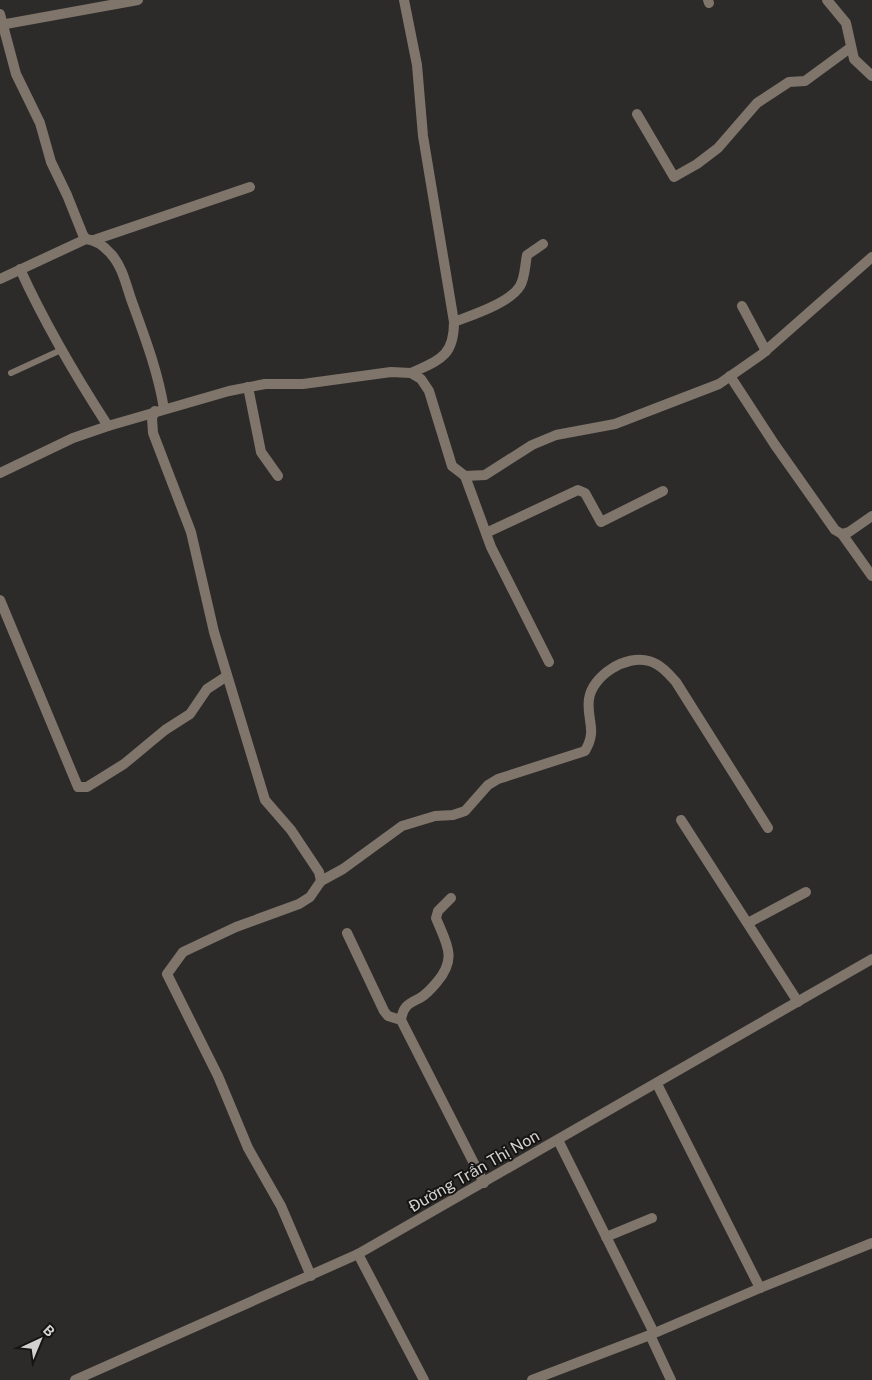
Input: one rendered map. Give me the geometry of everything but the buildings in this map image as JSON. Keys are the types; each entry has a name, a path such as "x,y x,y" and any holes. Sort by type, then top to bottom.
{"street":[{"path":"1,25 138,0"},
{"path":"0,473 73,438 160,410 248,387 265,384 303,384 391,372 411,373 444,357 452,346 454,322 423,136 417,65 404,0"},
{"path":"827,0 846,23 850,48 857,64 872,76"},
{"path":"0,14 1,25 16,74 40,123 51,162 90,240 112,255 121,269 153,360 160,410"},
{"path":"637,114 674,177 697,164 718,148 757,103 789,82 805,81 850,48"},
{"path":"0,279 90,240 250,187"},
{"path":"454,322 495,305 514,293 520,287 527,255 542,244"},
{"path":"465,476 485,475 532,445 548,438 615,424 719,384 766,351 872,257"},
{"path":"20,269 40,312 61,350 108,426"},
{"path":"742,306 766,351"},
{"path":"411,373 421,380 429,391 452,466 465,476 486,533 549,662"},
{"path":"730,376 775,445 836,530 842,534 872,576"},
{"path":"248,387 261,452 278,476"},
{"path":"160,410 152,418 153,433 191,532 227,676 265,800 292,830 319,872 321,881"},
{"path":"486,533 578,490 585,493 601,522 663,491"},
{"path":"842,534 849,532 872,516"},
{"path":"0,600 78,787 88,787 124,764 165,730 190,714 207,689 227,676"},
{"path":"311,1276 281,1206 248,1148 218,1076 167,974 183,952 236,927 299,904 310,897 321,881 343,869 402,826 435,816 459,813 465,810 488,785 498,780 585,750 593,733 589,698 595,684 610,671 624,663 636,660 648,660 662,667 676,682 768,828"},
{"path":"681,820 798,1002"},
{"path":"748,923 806,892"},
{"path":"451,898 438,911 436,918 447,944 449,961 442,976 429,992 407,1004 402,1010 401,1020 484,1183"},
{"path":"347,933 384,1011 388,1016 401,1020"},
{"name":"Đường Trần Thị Non","path":"75,1380 358,1254 872,959"},
{"path":"657,1084 760,1288"},
{"path":"558,1140 652,1334 671,1380"},
{"path":"606,1237 652,1218"},
{"path":"532,1380 652,1334 872,1243"},
{"path":"358,1254 424,1380"}],"lane":[{"path":"12,373 61,350"}]}
